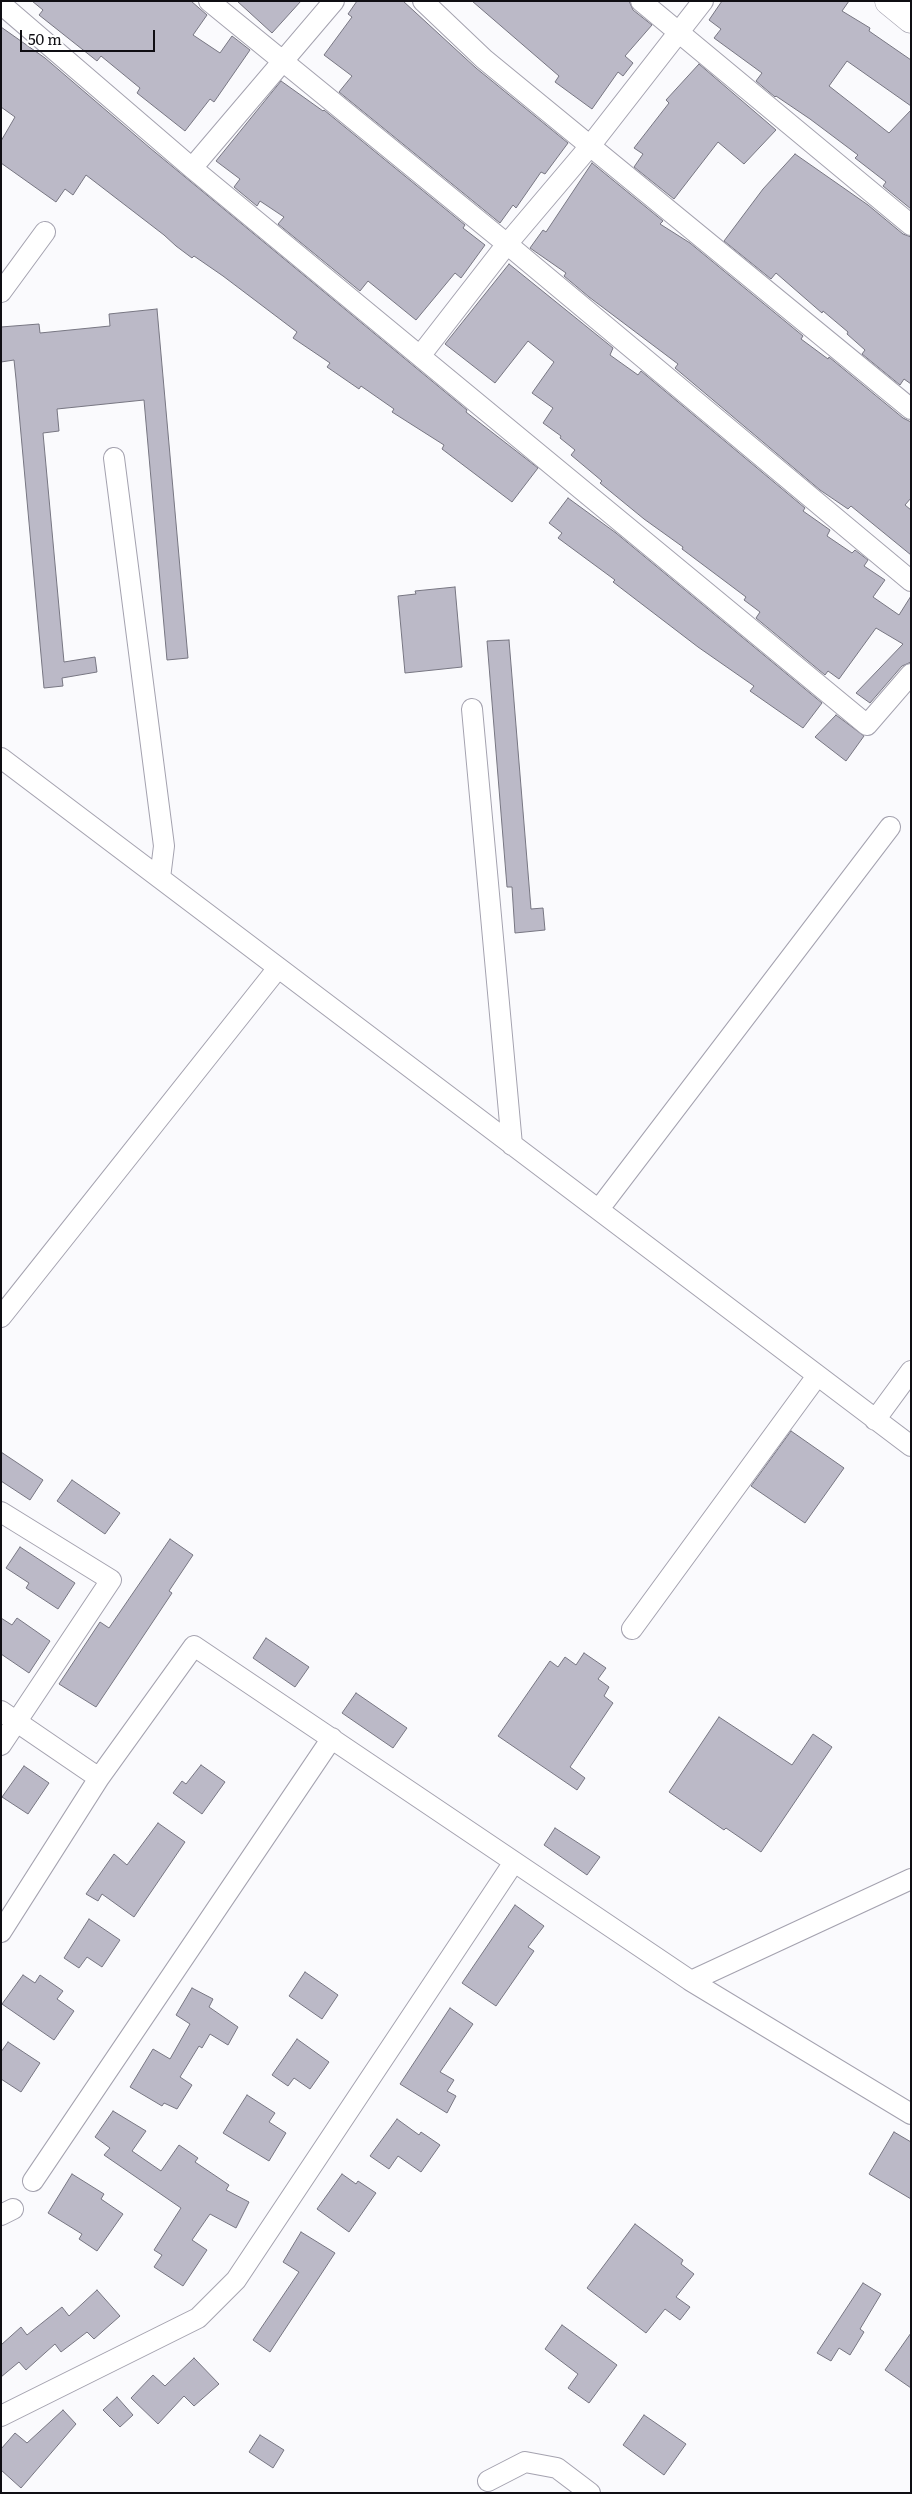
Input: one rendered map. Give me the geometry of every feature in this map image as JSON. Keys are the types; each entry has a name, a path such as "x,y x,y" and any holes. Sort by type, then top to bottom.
{"highway":[{"path":"889,1 911,20"}],"street":[{"path":"209,1 507,244 911,581"},
{"path":"192,168 334,1"},
{"path":"423,1 484,59 911,409"},
{"path":"642,1 911,225"},
{"path":"420,356 507,244 590,146 703,1"},
{"path":"1,4 192,168 867,725 911,674"},
{"path":"1,292 45,232"},
{"path":"114,458 164,846 160,878"},
{"path":"472,709 512,1145"},
{"path":"1,758 911,1446"},
{"path":"599,1209 890,826"},
{"path":"1,1317 278,968"},
{"path":"876,1420 911,1371"},
{"path":"632,1629 817,1376"},
{"path":"1,1512 111,1580 9,1716 1,1745"},
{"path":"1,1932 99,1778 194,1646 691,1981 911,2114"},
{"path":"9,1716 99,1778"},
{"path":"32,2181 332,1738"},
{"path":"1,2416 198,2318 236,2280 514,1862"},
{"path":"691,1981 911,1879"},
{"path":"488,2481 525,2462 557,2468 590,2493"}],"building":[{"path":"32,1 191,1 207,15 193,35 220,53 232,36 250,50 214,102 210,99 185,131 137,93 140,88 101,56 97,61 39,15 43,10"},
{"path":"237,1 301,1 272,33"},
{"path":"357,1 403,1 476,68 568,143 545,174 541,172 516,208 513,205 500,223 339,92 352,76 324,55 352,17 348,14"},
{"path":"472,1 629,1 633,10 652,25 625,56 633,63 623,76 618,72 592,109 555,82 559,76"},
{"path":"722,1 849,1 842,11 870,28 869,31 911,60 911,106 847,61 829,86 889,133 911,110 911,209 883,186 886,182 855,158 858,155 810,119 775,97 756,81 762,73 714,38 721,29 709,20"},
{"path":"1,27 45,58 150,148 467,410 466,412 538,468 512,502 442,449 444,445 392,412 394,409 361,386 359,389 327,367 330,363 293,338 297,332 223,276 194,256 192,258 86,175 73,195 65,189 56,202 1,163 1,141 15,117 1,107"},
{"path":"699,64 776,130 744,164 718,142 674,199 634,167 643,154 634,148 669,103 666,100"},
{"path":"281,81 324,110 465,225 463,228 485,245 461,278 455,273 416,320 368,281 360,291 278,224 284,217 260,201 257,206 234,187 240,179 216,161"},
{"path":"795,154 868,205 903,234 911,237 911,384 904,379 900,385 862,354 865,350 847,334 848,332 823,311 822,313 776,273 771,279 724,241 763,189"},
{"path":"592,163 663,221 660,224 690,243 803,336 801,339 828,359 829,357 903,418 911,422 911,498 905,505 911,510 911,555 851,506 848,509 820,490 675,368 678,364 589,297 564,276 566,273 530,248 543,230 546,232"},
{"path":"509,264 613,348 610,355 638,375 641,371 805,508 803,511 830,530 827,536 852,553 855,550 868,560 864,566 885,580 873,597 899,615 911,596 911,662 902,666 870,703 856,693 903,644 876,628 839,679 828,671 825,675 756,618 760,612 744,600 746,597 682,549 683,547 644,519 600,483 602,481 571,455 575,450 560,438 561,436 543,423 553,408 532,393 554,362 528,341 495,383 445,344"},
{"path":"157,309 188,658 167,660 144,400 57,409 59,431 43,433 64,662 95,657 97,672 62,678 63,686 44,688 14,360 1,362 1,327 39,324 40,333 110,326 109,314"},
{"path":"568,498 616,533 822,703 803,728 750,691 754,686 698,647 613,582 615,580 558,538 562,533 549,523"},
{"path":"455,587 462,667 405,673 398,596 416,594 415,591"},
{"path":"509,640 531,909 543,908 545,930 515,933 512,887 507,887 487,641"},
{"path":"836,715 864,736 846,761 815,737"},
{"path":"791,1431 844,1468 805,1523 751,1486"},
{"path":"1,1452 43,1480 30,1500 1,1481"},
{"path":"72,1480 120,1513 105,1534 57,1501"},
{"path":"170,1539 193,1555 169,1591 172,1593 96,1707 59,1684 100,1622 109,1628"},
{"path":"20,1547 75,1583 58,1609 26,1588 29,1583 6,1568"},
{"path":"1,1618 12,1625 17,1618 50,1641 29,1673 1,1654"},
{"path":"266,1638 309,1667 295,1687 253,1658"},
{"path":"584,1653 606,1668 598,1679 609,1687 604,1696 613,1703 570,1767 585,1778 577,1790 498,1736 550,1661 558,1667 565,1657 576,1665"},
{"path":"356,1693 407,1728 393,1748 342,1713"},
{"path":"719,1717 792,1765 813,1734 832,1747 761,1852 726,1828 724,1830 669,1792"},
{"path":"201,1765 225,1782 202,1814 173,1793 182,1781 186,1784"},
{"path":"24,1766 49,1783 28,1814 2,1797"},
{"path":"158,1823 185,1842 134,1917 102,1894 98,1901 86,1894 114,1854 127,1865"},
{"path":"555,1828 600,1857 587,1875 544,1845"},
{"path":"515,1905 544,1926 528,1947 534,1951 496,2006 462,1983"},
{"path":"89,1919 120,1940 102,1967 87,1957 79,1968 64,1958"},
{"path":"305,1972 338,1995 322,2019 289,1996"},
{"path":"23,1975 35,1983 40,1975 63,1991 57,1999 74,2011 54,2040 2,2004"},
{"path":"192,1988 213,1999 209,2007 238,2027 228,2045 210,2034 202,2048 199,2046 180,2077 192,2085 177,2109 164,2103 162,2106 130,2087 153,2049 170,2059 190,2024 176,2015"},
{"path":"450,2008 473,2024 440,2072 454,2080 447,2091 456,2096 447,2113 400,2084"},
{"path":"297,2039 329,2062 310,2089 294,2078 288,2086 272,2075"},
{"path":"8,2042 40,2063 21,2092 1,2079 1,2052"},
{"path":"247,2095 275,2113 269,2122 286,2133 269,2161 223,2133"},
{"path":"113,2111 146,2131 132,2151 161,2171 179,2145 198,2158 195,2162 229,2185 226,2190 249,2202 236,2228 210,2214 192,2240 207,2250 183,2286 154,2267 162,2255 154,2250 181,2208 104,2155 110,2148 95,2137"},
{"path":"397,2119 419,2135 421,2132 440,2145 421,2172 398,2156 389,2169 370,2156"},
{"path":"894,2132 911,2142 911,2199 869,2174"},
{"path":"72,2174 104,2194 101,2199 123,2214 97,2251 79,2239 82,2234 48,2213"},
{"path":"342,2174 356,2184 358,2181 376,2193 349,2232 317,2209"},
{"path":"635,2224 683,2260 681,2264 694,2274 676,2297 690,2307 680,2320 665,2309 646,2333 587,2288"},
{"path":"301,2232 335,2253 270,2352 253,2340 299,2272 283,2262"},
{"path":"863,2283 881,2294 860,2329 864,2332 850,2355 839,2348 831,2361 817,2353"},
{"path":"97,2290 120,2316 94,2339 87,2332 61,2352 55,2344 26,2370 19,2362 1,2377 1,2345 21,2327 27,2335 62,2307 69,2316"},
{"path":"562,2325 617,2365 589,2403 568,2388 578,2374 545,2349"},
{"path":"911,2333 911,2388 885,2370"},
{"path":"194,2358 219,2384 194,2406 184,2396 158,2424 131,2398 153,2375 165,2386"},
{"path":"117,2397 133,2415 120,2427 103,2410"},
{"path":"63,2410 76,2424 21,2488 1,2470 1,2449 15,2433 27,2443"},
{"path":"644,2415 686,2444 664,2475 623,2445"},
{"path":"260,2435 284,2450 273,2468 249,2452"}]}
